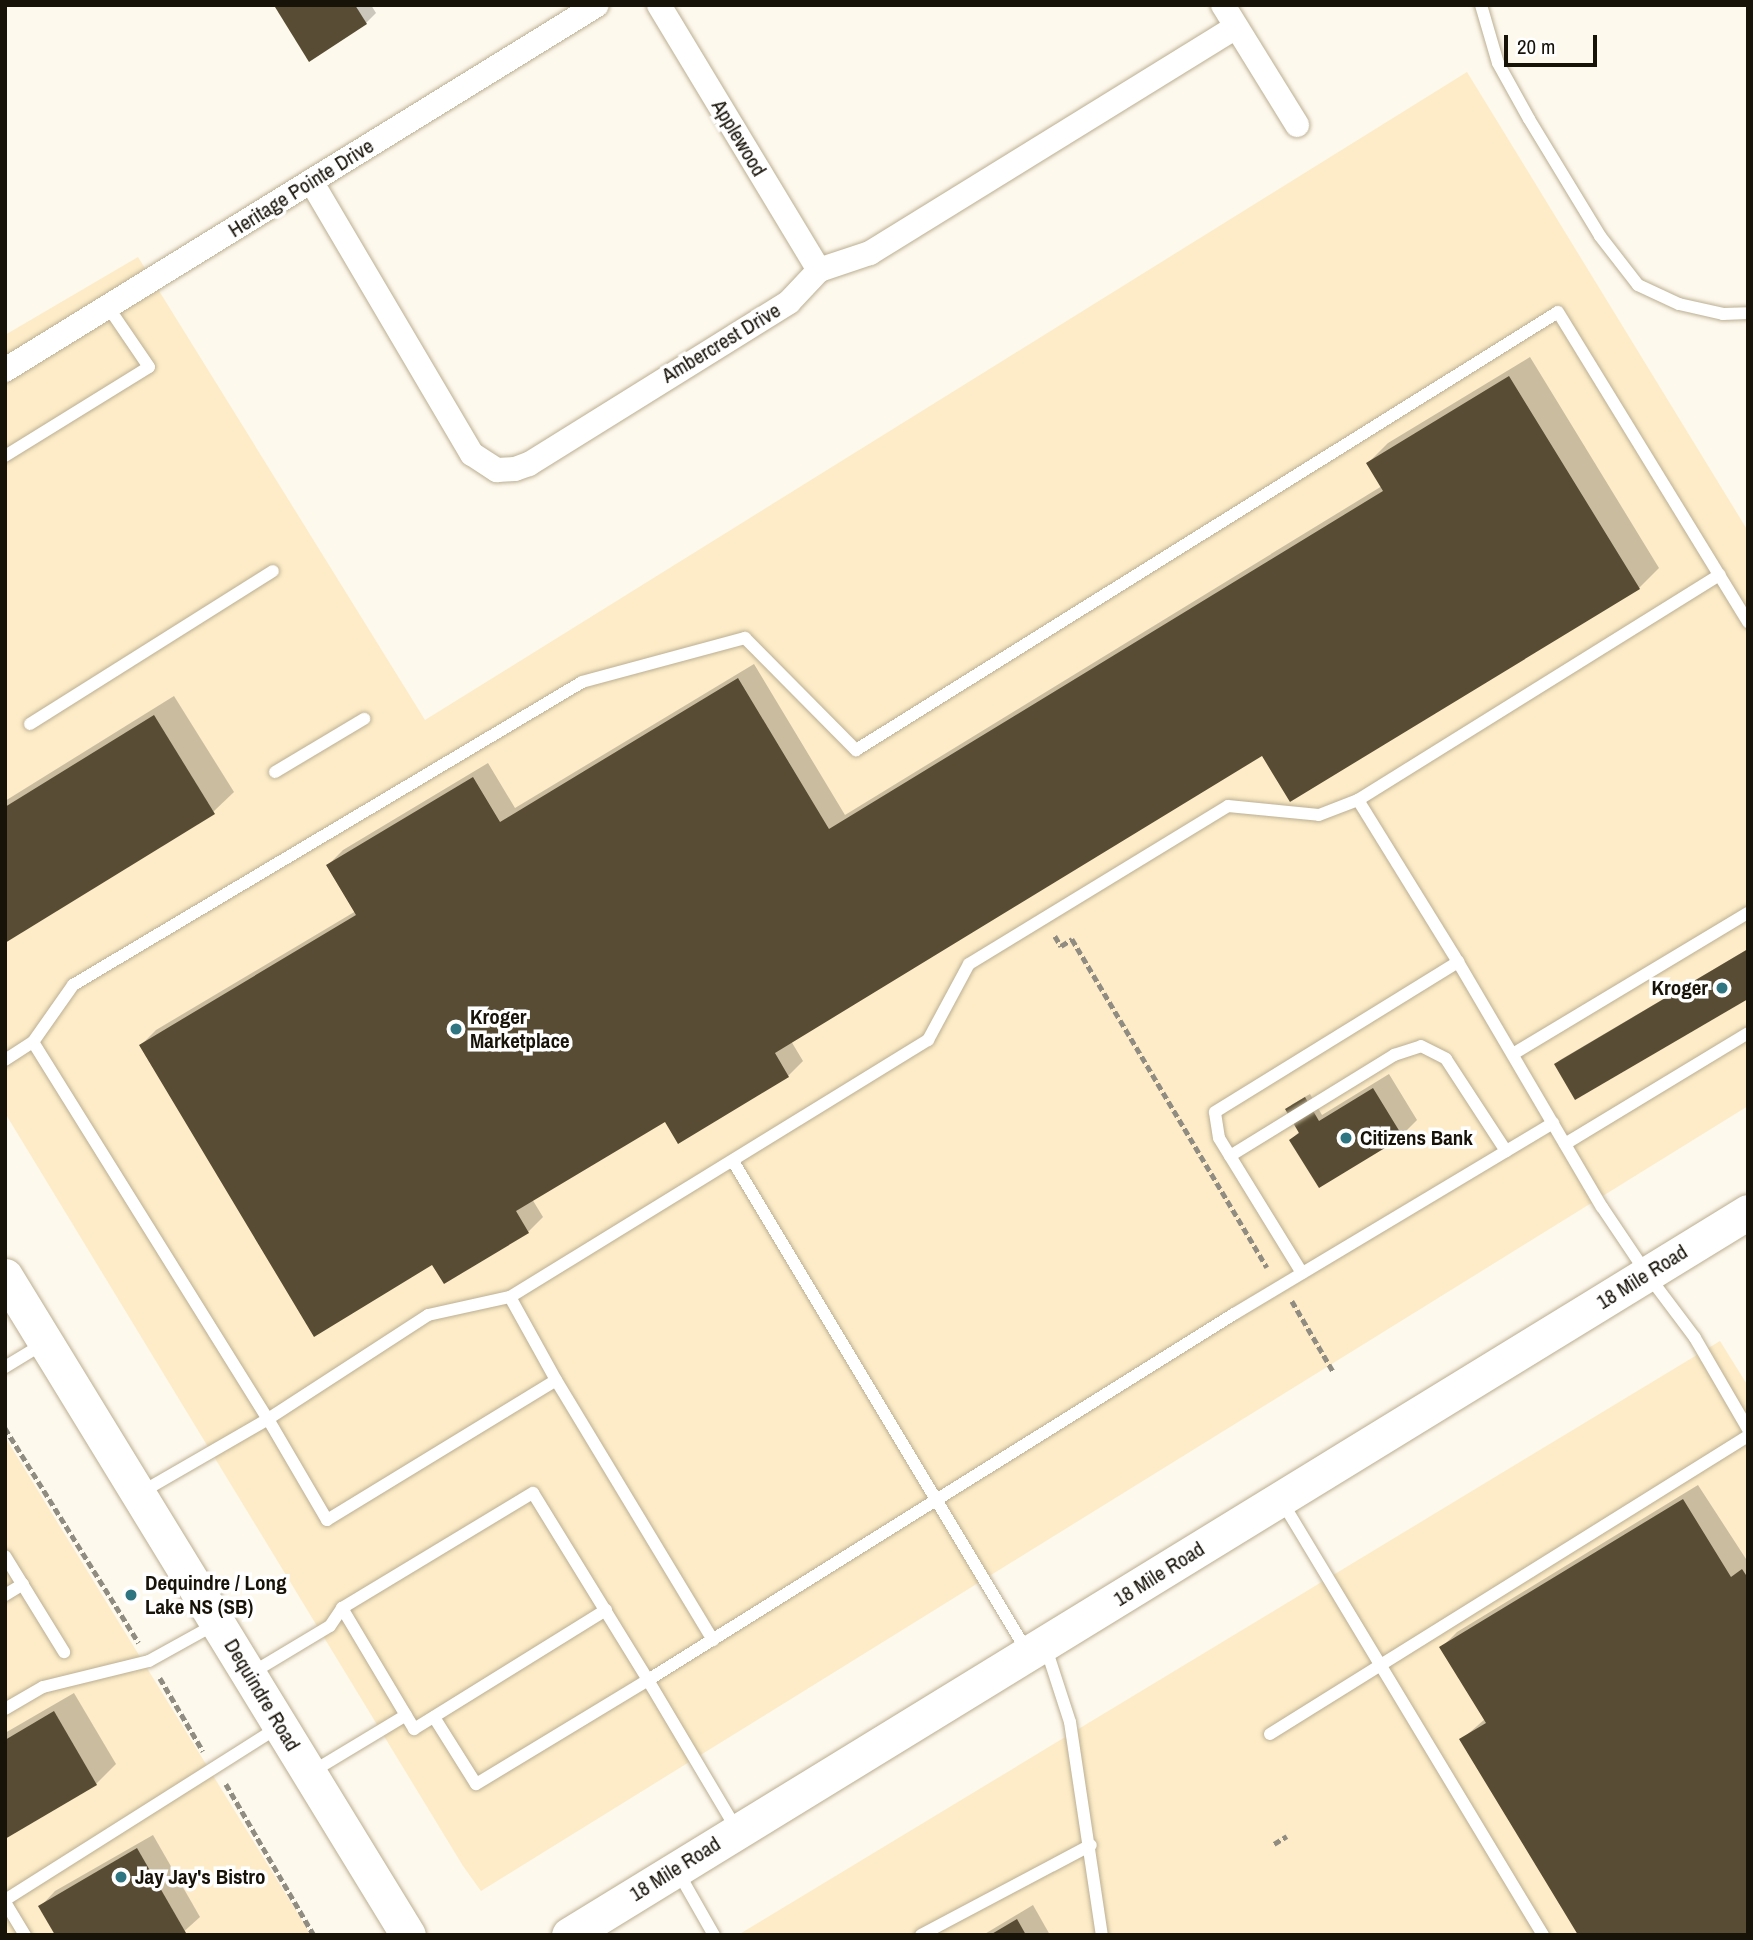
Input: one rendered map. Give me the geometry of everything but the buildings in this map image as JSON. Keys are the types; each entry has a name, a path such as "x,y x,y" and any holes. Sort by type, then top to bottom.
{"main road":[{"name":"18 Mile Road","path":"569,1935 1748,1212"},
{"name":"Dequindre Road","path":"5,1276 408,1935"}],"street":[{"name":"Heritage Pointe Drive","path":"5,370 597,5"},
{"name":"Applewood","path":"659,5 819,270"},
{"path":"1223,5 1297,125"},
{"name":"Ambercrest Drive","path":"311,181 472,454 483,464 497,470 529,464 789,302 819,270 870,253 1236,27"}],"lane":[{"path":"1480,5 1497,63 1600,236 1638,285 1679,304 1723,314 1748,313"},
{"path":"5,456 149,367 108,307"},
{"path":"5,1060 33,1042 73,985 582,682 745,638 856,750 1558,312 1748,622"},
{"path":"30,724 273,571"},
{"path":"139,1494 268,1419 428,1315 510,1297 928,1040 968,964 1228,806 1318,815 1358,800 1720,575"},
{"path":"275,772 365,719"},
{"path":"1358,800 1458,962 1565,1144 1647,1274 1695,1338 1748,1429"},
{"path":"1513,1054 1748,914"},
{"path":"1302,1273 1219,1138 1215,1112 1458,962"},
{"path":"1565,1144 1748,1033"},
{"path":"33,1042 268,1419 327,1520 556,1380"},
{"path":"1230,1156 1394,1055 1421,1046 1446,1059 1506,1151"},
{"path":"434,1717 476,1784 713,1640 1302,1273 1553,1123"},
{"path":"733,1161 935,1502 1037,1649 1070,1722 1091,1845 1102,1935"},
{"path":"510,1297 556,1380 713,1640"},
{"path":"5,1367 46,1342"},
{"path":"1270,1734 1748,1436"},
{"path":"249,1675 330,1626 342,1608 533,1493 737,1830"},
{"path":"1280,1500 1382,1665 1542,1935"},
{"path":"5,1556 64,1652"},
{"path":"5,1595 23,1584"},
{"path":"342,1608 414,1729 606,1610"},
{"path":"5,1709 43,1687 149,1661 218,1623"},
{"path":"309,1773 406,1715"},
{"path":"25,1935 5,1901 281,1726"},
{"path":"921,1935 1091,1845"},
{"path":"676,1868 714,1935"}],"path":[{"path":"1055,935 1061,946 1072,939 1178,1113 1183,1131 1270,1272"},
{"path":"1290,1299 1334,1373"},
{"path":"5,1428 141,1647"},
{"path":"158,1675 202,1749"},
{"path":"226,1783 314,1935"},
{"path":"1274,1844 1287,1836"}],"shaded area":[{"path":"1467,72 1748,531 1748,1106 481,1891 463,1866 5,1113 5,335 138,257 425,720"},
{"path":"1720,1341 1748,1386 1748,1935 738,1935"},
{"path":"5,1437 311,1935 5,1935"}],"place":[{"name":"Kroger","path":"1722,988"},
{"name":"Kroger Marketplace","path":"456,1029"},
{"name":"Citizens Bank","path":"1346,1138"},
{"name":"Dequindre / Long Lake NS (SB)","path":"131,1595"},
{"name":"Jay Jay's Bistro","path":"121,1877"}]}
